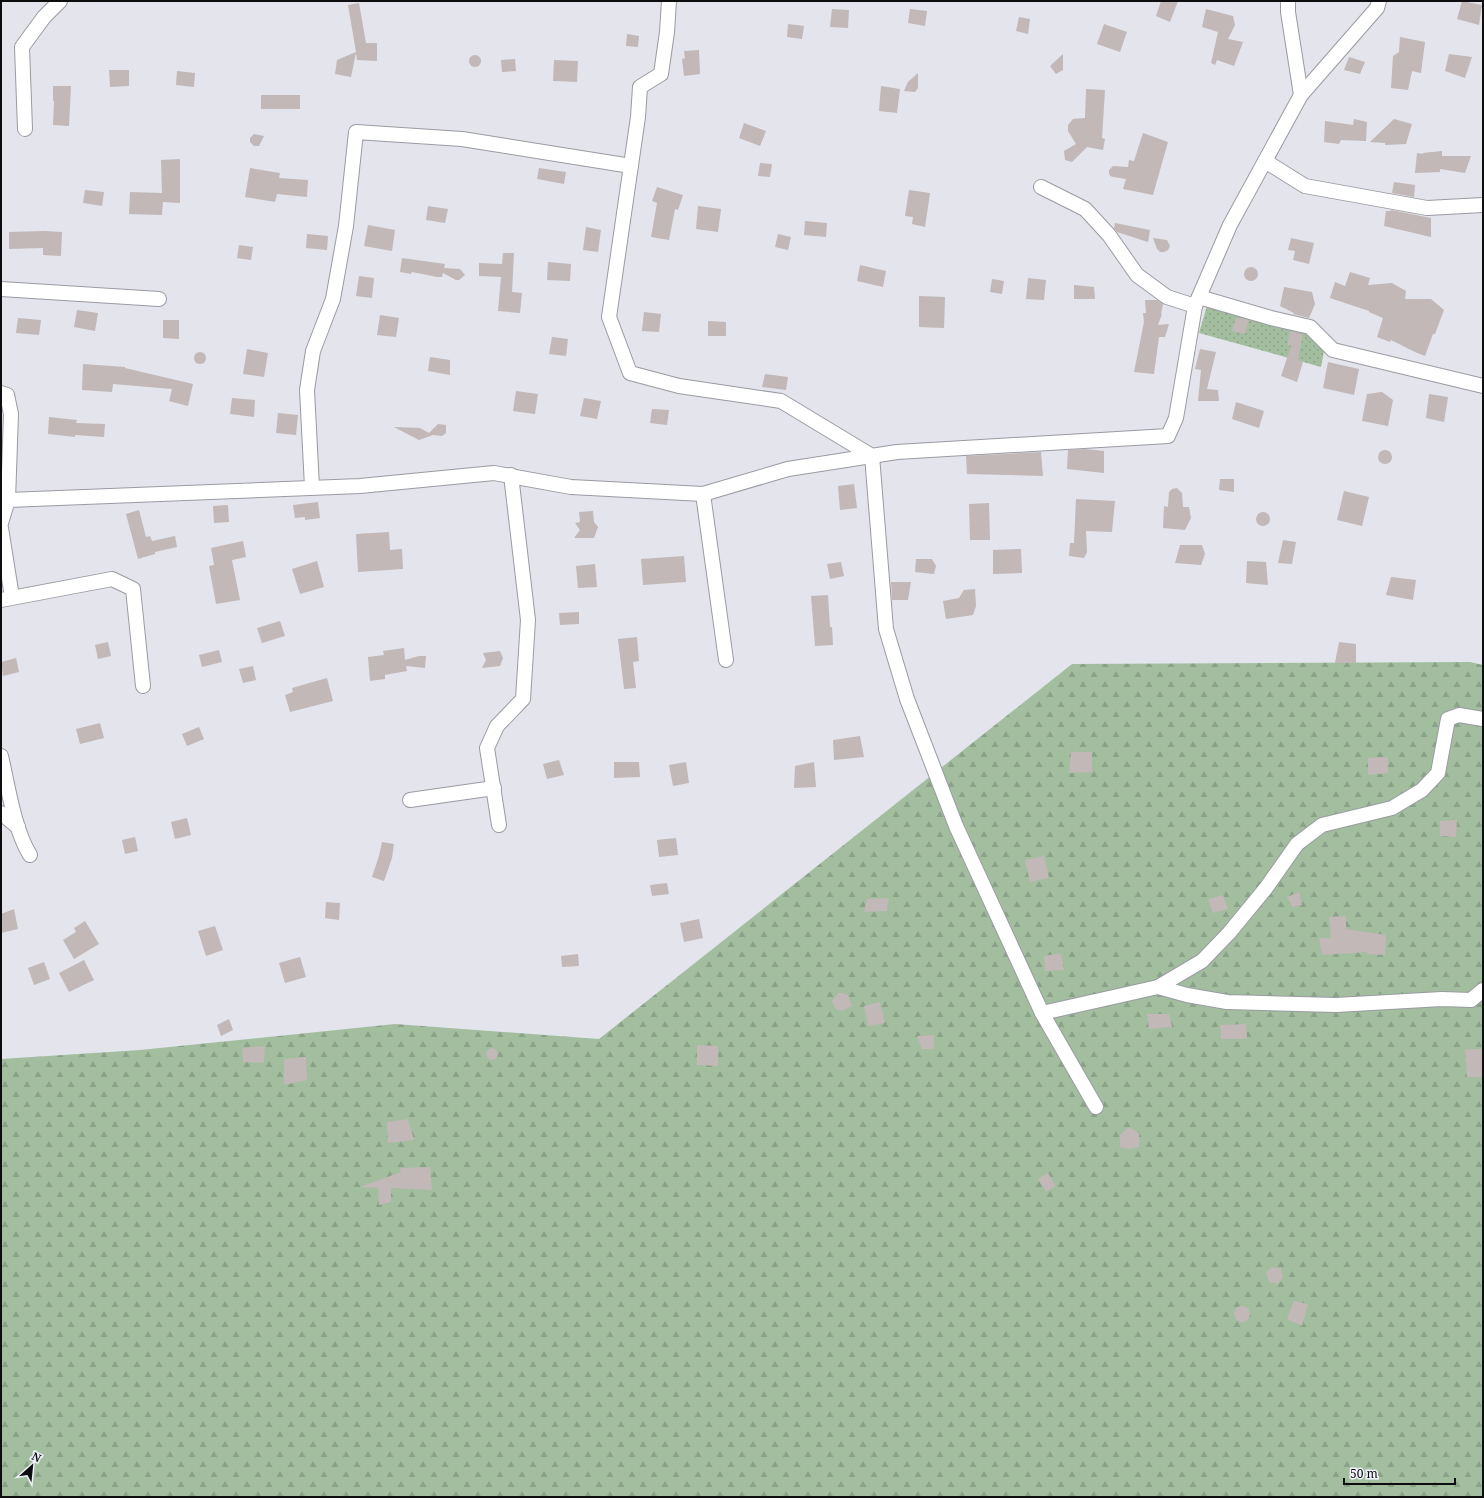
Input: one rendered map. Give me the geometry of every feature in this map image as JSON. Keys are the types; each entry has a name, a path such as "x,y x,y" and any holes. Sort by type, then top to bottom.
{"street":[{"path":"25,129 22,47 44,17 60,1"},
{"path":"669,1 661,74 640,87 638,117 609,317 630,373 678,386 782,401 872,456"},
{"path":"1288,1 1288,12 1301,95"},
{"path":"8,500 360,486 494,473 512,475 571,487 703,494 788,469 897,452 1168,436 1176,418 1197,301 1230,225 1301,95 1377,8 1379,1"},
{"path":"312,487 307,390 314,351 333,299 346,226 356,132 462,139 631,166"},
{"path":"1265,160 1305,186 1427,208 1483,205"},
{"path":"1041,187 1085,208 1109,235 1137,275 1167,297 1197,301 1310,327 1333,350 1483,386"},
{"path":"1,289 159,299"},
{"path":"1,393 7,394 11,414 6,472 8,500 1,523"},
{"path":"872,456 886,629 907,699 956,826 1042,1013 1096,1107"},
{"path":"499,826 488,748 497,726 523,699 528,620 512,475"},
{"path":"703,494 726,660"},
{"path":"1,528 6,599 112,579 133,589 143,686"},
{"path":"1042,1013 1158,987 1202,961 1230,933 1266,888 1296,844 1322,825 1392,808 1422,790 1438,773 1448,719 1459,715 1483,719"},
{"path":"1,756 23,844 30,855"},
{"path":"410,800 494,788"},
{"path":"1,813 18,826"},
{"path":"1158,987 1187,996 1227,1002 1336,1005 1442,999 1472,1000 1483,990"}],"green space":[{"path":"1207,306 1308,334 1324,351 1321,367 1199,333"},
{"path":"1470,662 1483,665 1483,1497 1,1497 1,1059 140,1050 395,1024 599,1039 1072,664"}],"building":[{"path":"1161,1 1178,1 1170,22 1156,16"},
{"path":"1462,1 1482,5 1479,25 1457,19"},
{"path":"359,3 366,43 377,43 377,61 357,60 356,53 351,77 335,74 337,60 356,52 348,5"},
{"path":"832,9 849,10 848,28 830,27"},
{"path":"910,9 927,11 925,26 908,23"},
{"path":"1206,9 1233,16 1235,25 1228,39 1243,42 1234,66 1217,60 1215,65 1211,63 1218,32 1202,27"},
{"path":"1019,17 1030,19 1028,34 1016,31"},
{"path":"788,24 804,26 802,39 787,37"},
{"path":"1104,24 1127,32 1120,52 1097,44"},
{"path":"627,34 639,36 638,47 626,46"},
{"path":"1400,37 1425,42 1421,73 1412,71 1408,90 1391,88 1393,56 1399,52"},
{"path":"699,50 700,74 684,76 682,59 685,58 684,51"},
{"path":"1063,54 1063,70 1056,74 1050,66"},
{"path":"1449,54 1472,57 1465,78 1445,71"},
{"path":"477,55 480,56 480,66 473,67 470,66 469,59 470,56"},
{"path":"1349,57 1365,62 1360,74 1344,70"},
{"path":"515,59 516,71 502,72 501,60"},
{"path":"554,60 578,61 577,82 553,81"},
{"path":"109,70 129,70 129,86 110,87"},
{"path":"177,71 195,73 194,87 176,85"},
{"path":"918,73 918,88 915,92 904,91 908,82"},
{"path":"53,86 71,86 69,126 53,125"},
{"path":"881,86 900,89 897,113 879,111"},
{"path":"1086,89 1105,90 1102,138 1105,139 1103,150 1087,147 1072,162 1065,160 1064,151 1076,144 1068,131 1068,125 1073,119 1085,118"},
{"path":"261,95 300,95 300,109 261,109"},
{"path":"1354,119 1367,122 1366,141 1341,140 1339,144 1324,142 1325,121 1353,125"},
{"path":"1394,119 1412,124 1406,144 1385,145 1385,143 1370,142"},
{"path":"744,123 766,131 760,146 739,138"},
{"path":"1143,133 1168,142 1153,195 1123,189 1126,179 1110,176 1109,173 1109,170 1113,166 1128,167 1129,160 1134,161"},
{"path":"254,134 264,136 259,146 254,146 250,142 250,138"},
{"path":"1442,151 1442,156 1471,156 1465,173 1440,169 1440,172 1415,173 1417,153 1423,154"},
{"path":"180,159 180,203 163,202 162,215 129,214 130,192 162,193 161,160"},
{"path":"760,163 772,164 770,177 758,176"},
{"path":"250,168 280,173 279,178 308,180 307,197 277,194 275,202 245,197"},
{"path":"539,168 566,172 564,184 537,179"},
{"path":"1394,182 1415,185 1414,197 1392,193"},
{"path":"657,187 683,195 678,210 675,209 669,240 651,237 657,203 652,201"},
{"path":"85,190 104,192 102,206 83,203"},
{"path":"909,190 930,193 925,227 912,224 913,217 905,216"},
{"path":"428,206 448,209 445,223 426,220"},
{"path":"698,206 721,209 718,232 696,229"},
{"path":"1391,210 1431,218 1431,237 1384,226 1386,211"},
{"path":"805,221 827,223 826,237 804,235"},
{"path":"1115,223 1150,230 1148,242 1117,232 1114,228"},
{"path":"368,225 395,230 392,251 364,246"},
{"path":"586,227 601,230 598,252 583,250"},
{"path":"9,232 62,232 61,256 43,255 43,248 9,249"},
{"path":"307,234 328,236 327,250 306,248"},
{"path":"778,234 791,237 788,250 775,247"},
{"path":"1153,238 1167,240 1170,246 1168,250 1160,252 1157,249"},
{"path":"1291,238 1314,243 1309,264 1293,260 1295,251 1288,250"},
{"path":"239,245 253,247 251,260 237,258"},
{"path":"503,253 514,253 512,292 522,293 520,313 498,311 501,277 479,276 479,263 502,264"},
{"path":"402,258 445,264 444,268 460,269 465,275 459,280 456,280 443,273 442,277 437,277 412,272 411,274 400,272"},
{"path":"548,262 571,264 570,281 547,280"},
{"path":"860,265 886,271 883,287 857,281"},
{"path":"1251,267 1256,269 1258,274 1256,279 1251,281 1246,279 1244,274 1246,269"},
{"path":"1350,272 1370,278 1368,285 1392,283 1406,291 1405,299 1431,299 1444,310 1425,356 1391,340 1390,342 1377,337 1383,318 1369,311 1330,298 1335,282 1345,286"},
{"path":"359,276 374,278 372,298 356,296"},
{"path":"1028,278 1046,280 1044,300 1026,299"},
{"path":"992,279 1004,281 1002,294 990,292"},
{"path":"1074,285 1094,287 1095,299 1074,299"},
{"path":"1284,287 1312,292 1315,304 1309,318 1293,314 1294,313 1280,306"},
{"path":"919,296 945,297 944,328 919,327"},
{"path":"1145,300 1157,300 1163,304 1162,314 1158,325 1169,324 1165,337 1159,337 1154,374 1134,372 1144,322 1143,313 1146,313"},
{"path":"77,310 98,313 95,331 74,327"},
{"path":"644,312 661,314 659,332 642,331"},
{"path":"380,315 399,318 396,337 377,335"},
{"path":"1236,317 1249,320 1245,334 1232,331"},
{"path":"18,318 41,320 39,335 16,333"},
{"path":"163,320 179,320 179,339 163,338"},
{"path":"708,321 726,322 726,336 708,336"},
{"path":"1290,331 1303,334 1298,360 1303,362 1297,382 1281,376 1291,346 1287,345"},
{"path":"552,337 568,339 566,356 549,354"},
{"path":"247,349 268,353 264,377 243,374"},
{"path":"1200,349 1216,352 1207,389 1218,390 1219,401 1198,401 1201,370 1195,369"},
{"path":"198,352 202,352 206,358 202,364 198,364 194,360 194,356"},
{"path":"430,357 450,360 450,375 428,371"},
{"path":"1328,362 1359,369 1354,395 1323,388"},
{"path":"83,364 125,367 193,384 188,406 169,401 172,389 113,384 112,392 82,390"},
{"path":"765,374 788,377 786,390 762,387"},
{"path":"516,391 538,394 535,414 513,411"},
{"path":"1382,392 1393,400 1388,426 1362,421 1367,394"},
{"path":"1429,394 1448,397 1444,422 1426,418"},
{"path":"232,398 255,400 254,417 230,414"},
{"path":"584,398 601,401 597,419 580,416"},
{"path":"1236,402 1264,411 1259,428 1232,419"},
{"path":"652,409 669,410 667,425 650,423"},
{"path":"278,413 298,415 296,435 276,433"},
{"path":"49,417 77,420 76,423 105,424 104,437 75,435 75,437 48,434"},
{"path":"438,424 446,425 446,433 442,436 433,435 419,440 394,427 420,428 429,433"},
{"path":"1086,449 1104,451 1104,473 1067,469 1068,450"},
{"path":"1385,450 1390,452 1392,457 1390,462 1385,464 1380,462 1378,457 1380,452"},
{"path":"1041,452 1043,476 967,474 966,456"},
{"path":"1220,479 1234,479 1234,492 1219,490"},
{"path":"854,484 857,508 840,510 838,486"},
{"path":"1177,488 1182,493 1183,507 1189,507 1191,518 1185,530 1163,528 1164,506 1168,507 1169,492 1172,489"},
{"path":"1344,491 1369,497 1362,526 1337,520"},
{"path":"1076,499 1115,501 1112,532 1086,531 1087,552 1084,558 1069,556 1070,543 1074,543"},
{"path":"318,502 320,518 305,520 305,517 295,518 293,505"},
{"path":"989,503 990,540 970,540 969,504"},
{"path":"228,505 229,522 214,523 213,506"},
{"path":"139,510 146,537 150,536 152,541 175,536 177,547 155,552 155,554 138,559 126,514"},
{"path":"593,511 594,522 598,527 594,538 574,538 580,530 575,523 580,522 579,512"},
{"path":"1263,512 1268,514 1270,519 1268,524 1263,526 1258,524 1256,519 1258,514"},
{"path":"389,532 390,550 402,549 403,569 358,572 356,534"},
{"path":"1283,540 1296,542 1292,564 1278,563"},
{"path":"243,541 246,557 232,560 240,600 216,604 209,566 214,565 211,548"},
{"path":"1180,545 1202,545 1205,554 1201,565 1175,563"},
{"path":"1021,549 1022,573 993,574 993,550"},
{"path":"684,556 686,582 643,585 641,559"},
{"path":"916,559 932,559 936,566 934,574 915,572"},
{"path":"317,561 324,587 300,594 292,569"},
{"path":"1247,561 1266,562 1268,585 1246,583"},
{"path":"841,562 844,576 830,579 827,564"},
{"path":"595,564 597,587 578,588 576,566"},
{"path":"1391,577 1416,580 1413,600 1386,595"},
{"path":"891,582 911,582 908,600 892,600"},
{"path":"975,589 976,606 973,615 946,619 943,601 959,598 964,590"},
{"path":"828,595 833,645 815,646 811,596"},
{"path":"579,612 579,624 560,625 559,613"},
{"path":"280,621 285,636 262,643 257,628"},
{"path":"637,637 639,661 633,662 636,688 624,689 618,639"},
{"path":"108,642 111,656 98,659 95,645"},
{"path":"1339,642 1356,644 1356,663 1335,663"},
{"path":"404,648 405,660 419,656 426,656 425,668 406,666 407,671 385,675 385,679 370,681 368,657 384,655 383,651"},
{"path":"219,650 222,662 202,667 199,655"},
{"path":"500,651 503,658 500,666 482,668 486,660 483,653"},
{"path":"16,658 19,672 3,676 1,662"},
{"path":"253,666 256,680 243,683 239,669"},
{"path":"327,678 333,701 290,712 285,695 293,692 292,688"},
{"path":"100,723 104,738 80,744 76,729"},
{"path":"199,727 204,739 187,746 182,734"},
{"path":"860,736 864,757 834,760 833,740"},
{"path":"1071,752 1092,752 1092,772 1069,773"},
{"path":"1388,757 1388,773 1368,775 1368,758"},
{"path":"559,760 564,775 547,779 543,764"},
{"path":"614,762 639,762 640,777 614,778"},
{"path":"686,762 689,783 673,786 669,765"},
{"path":"814,762 816,787 794,788 795,766"},
{"path":"187,818 191,835 175,839 171,822"},
{"path":"1457,820 1456,837 1440,836 1440,821"},
{"path":"135,837 138,851 125,854 122,840"},
{"path":"676,838 678,855 659,857 657,840"},
{"path":"382,842 394,844 392,858 384,881 372,877"},
{"path":"1044,856 1049,878 1030,882 1025,860"},
{"path":"667,883 669,894 652,896 650,885"},
{"path":"1299,892 1302,905 1293,907 1287,897"},
{"path":"1223,895 1228,909 1213,913 1208,899"},
{"path":"889,898 887,911 864,912 867,899"},
{"path":"326,902 340,903 339,920 325,918"},
{"path":"14,909 18,929 1,933 1,914"},
{"path":"1346,916 1346,929 1386,935 1385,955 1367,954 1367,952 1322,955 1319,938 1331,938 1329,917"},
{"path":"699,919 703,938 684,942 680,923"},
{"path":"85,921 99,944 74,959 63,940 76,932 74,928"},
{"path":"215,926 223,950 206,956 198,931"},
{"path":"1061,953 1064,970 1045,971 1044,956"},
{"path":"578,954 579,966 562,967 561,956"},
{"path":"300,957 306,977 285,983 279,963"},
{"path":"84,960 94,980 69,992 59,973"},
{"path":"44,962 50,979 34,985 28,968"},
{"path":"838,993 848,995 852,1006 842,1011 836,1009 832,1001"},
{"path":"880,1002 885,1023 868,1026 864,1006"},
{"path":"1147,1014 1169,1014 1172,1027 1149,1029"},
{"path":"229,1019 233,1030 221,1036 217,1025"},
{"path":"1246,1024 1247,1039 1221,1039 1220,1025"},
{"path":"934,1035 934,1049 922,1049 917,1036"},
{"path":"697,1045 718,1046 718,1066 697,1065"},
{"path":"265,1046 264,1063 243,1062 242,1048"},
{"path":"490,1048 494,1048 498,1054 494,1060 490,1060 486,1056 486,1052"},
{"path":"1465,1049 1483,1049 1483,1077 1467,1077"},
{"path":"306,1057 307,1080 284,1085 284,1059"},
{"path":"408,1119 414,1140 388,1143 387,1122"},
{"path":"1129,1127 1139,1133 1139,1147 1129,1149 1120,1147 1120,1135"},
{"path":"430,1167 432,1190 391,1188 391,1202 379,1205 378,1188 360,1187 401,1172 400,1168"},
{"path":"1048,1173 1056,1186 1046,1192 1038,1179"},
{"path":"1272,1267 1281,1269 1283,1278 1277,1284 1269,1282 1266,1273"},
{"path":"1294,1301 1308,1304 1302,1326 1287,1319"},
{"path":"1242,1306 1249,1311 1250,1314 1245,1321 1242,1322 1235,1317 1234,1314 1239,1307"}]}
